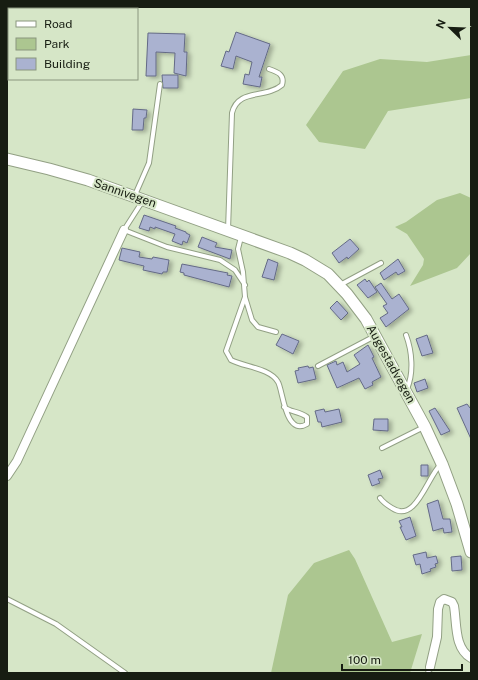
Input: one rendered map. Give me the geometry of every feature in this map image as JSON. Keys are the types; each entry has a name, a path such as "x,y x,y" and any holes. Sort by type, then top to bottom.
{"main road":[{"name":"Sannivegen","path":"7,159 49,168 242,235"},
{"name":"Augestadvegen","path":"242,235 305,260 328,274 340,286 366,319 425,427 442,464 469,537 471,552"}],"street":[{"path":"7,476 17,461 124,230"},
{"path":"429,671 437,637 438,609 440,602 444,599 452,602 454,606 458,640 463,650 471,658"}],"lane":[{"path":"228,230 233,108 238,100 245,96 272,91 282,85 283,78 281,74 269,69"},
{"path":"160,84 149,163 139,198 124,230 167,247 220,260 235,270 245,285"},
{"path":"242,235 238,250 245,285 245,297 254,324 276,332"},
{"path":"340,286 381,263"},
{"path":"245,297 226,351 231,360 268,373 277,380 284,407 294,422 301,426 307,424 307,416 288,410 284,407"},
{"path":"318,366 375,335"},
{"path":"406,335 411,374 406,391"},
{"path":"382,448 425,427"},
{"path":"380,498 396,511 406,511 418,501 433,473 442,464"},
{"path":"7,599 56,624 125,673"}],"green space":[{"path":"471,55 471,98 388,111 365,149 319,142 306,125 343,71 380,59 427,62"},
{"path":"460,193 471,198 471,253 457,268 410,286 423,265 424,259 407,234 395,227 406,222 437,200"},
{"path":"349,550 355,559 392,642 422,634 410,673 271,673 288,595 314,563"}],"building":[{"path":"236,32 270,44 259,77 262,77 260,87 243,84 245,74 249,75 252,62 236,56 233,69 221,66 226,51 229,52"},
{"path":"148,33 185,34 184,52 187,52 186,76 174,73 175,53 156,52 156,76 146,76"},
{"path":"162,75 178,75 178,88 163,88"},
{"path":"133,109 147,110 146,118 144,118 143,130 132,130"},
{"path":"144,215 176,226 175,228 186,232 190,235 187,243 183,241 182,245 172,241 175,234 155,227 155,229 150,227 149,231 139,228"},
{"path":"202,237 217,243 215,247 232,250 230,259 198,247"},
{"path":"350,239 359,249 348,259 347,257 339,263 332,253"},
{"path":"122,248 140,252 139,257 152,259 153,257 169,260 167,272 163,272 162,274 143,270 144,266 119,260"},
{"path":"268,259 278,263 274,280 262,277"},
{"path":"398,259 405,271 398,275 396,272 384,280 380,273"},
{"path":"182,264 228,273 227,275 232,276 229,287 184,275 184,273 180,272"},
{"path":"365,279 367,282 369,280 377,292 368,298 357,285"},
{"path":"381,283 392,299 399,294 409,309 386,327 380,318 388,313 383,306 387,304 375,287"},
{"path":"337,301 348,313 341,320 330,308"},
{"path":"282,334 299,341 293,354 276,345"},
{"path":"427,335 433,353 422,356 416,339"},
{"path":"368,345 381,377 372,382 373,385 365,389 359,378 337,388 327,365 336,361 337,365 343,362 347,372 360,364 354,355"},
{"path":"308,366 309,368 313,367 316,379 298,383 295,371 299,370 298,368"},
{"path":"425,379 428,388 417,392 414,383"},
{"path":"467,404 471,408 471,439 457,408"},
{"path":"435,408 450,431 441,435 429,411"},
{"path":"324,409 325,412 339,409 342,422 322,427 321,422 318,422 315,411"},
{"path":"374,419 388,419 388,431 373,430"},
{"path":"421,465 428,465 428,476 421,476"},
{"path":"380,470 383,478 378,479 380,483 372,486 368,475"},
{"path":"438,500 443,519 450,519 452,532 444,533 443,528 433,531 427,504"},
{"path":"410,517 416,536 406,540 399,521"},
{"path":"426,552 427,558 436,556 438,563 435,564 436,567 430,569 431,571 422,574 420,564 416,565 413,555"},
{"path":"461,556 462,570 452,571 451,557"}]}
